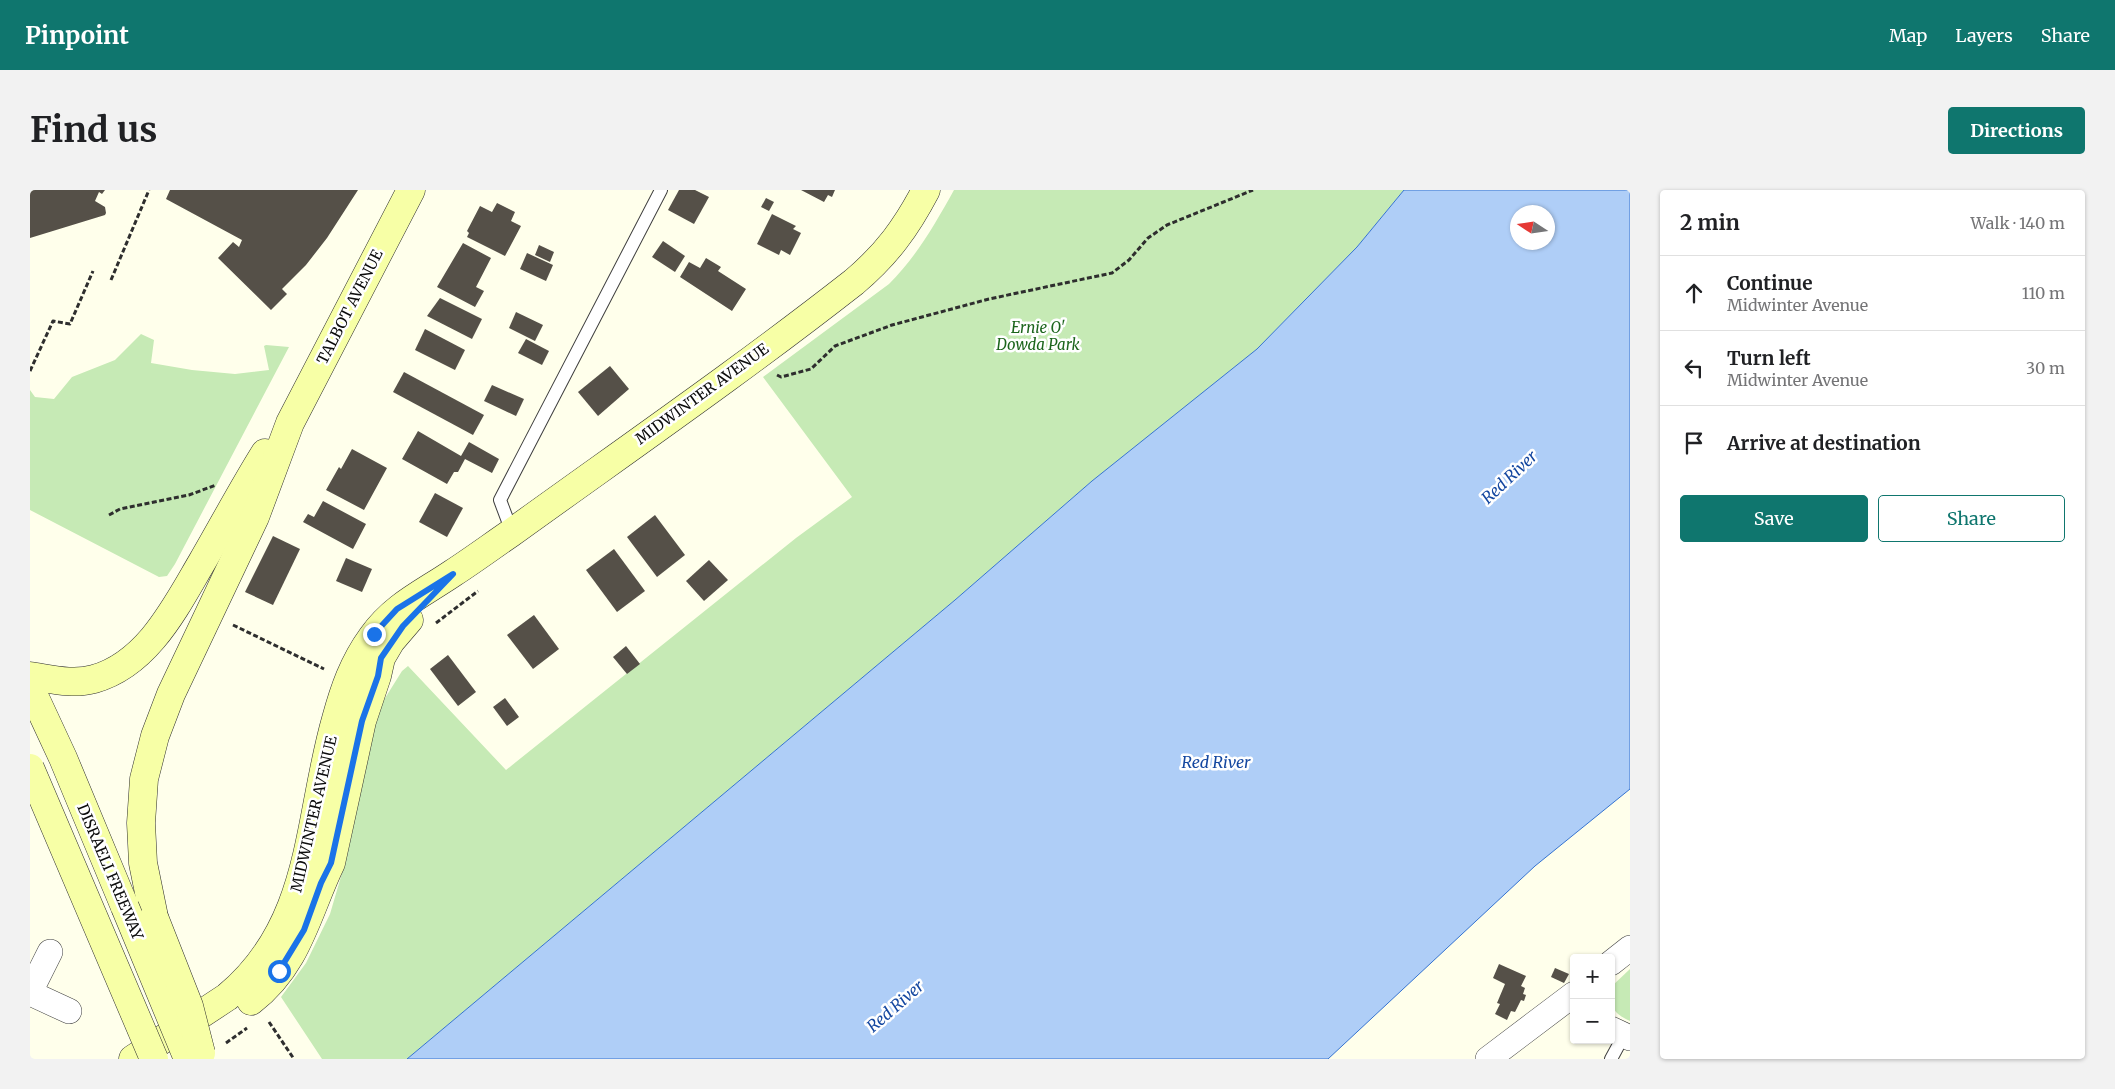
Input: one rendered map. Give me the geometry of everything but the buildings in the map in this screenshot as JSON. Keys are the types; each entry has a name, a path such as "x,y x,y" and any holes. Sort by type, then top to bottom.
{"main road":[{"name":"TALBOT AVENUE","path":"290,423 411,190"},
{"name":"MIDWINTER AVENUE","path":"133,1059 227,997 252,974 269,951 286,921 304,868 325,756 351,673 374,634 397,609 453,574 512,532 854,282 890,248 904,230 926,190"},
{"path":"30,676 80,682 95,679 125,664 139,653 166,622 254,470 271,445 290,423"},
{"path":"203,1059 189,1006 154,917 141,843 142,800 148,758 162,714 255,517 290,423"},
{"name":"MIDWINTER AVENUE","path":"167,1059 255,998 279,971 293,950 304,930 321,883 331,863 362,721 378,676 381,658 403,626 453,574"},
{"name":"DISRAELI FREEWAY","path":"30,687 63,758 188,1059"},
{"path":"30,768 154,1059"}],"street":[{"path":"1615,961 1630,948"},
{"path":"50,952 30,993 69,1011"},
{"path":"1488,1059 1569,1003"}],"lane":[{"path":"512,532 500,500 661,190"},
{"path":"1611,1059 1622,1034"}],"path":[{"path":"111,280 149,190"},
{"path":"770,371 782,377 811,369 835,346 892,325 988,299 1112,273 1129,260 1148,238 1166,225 1253,190"},
{"path":"30,371 52,321 70,324 93,271"},
{"path":"109,515 120,509 189,495 219,484"},
{"path":"430,628 486,586"},
{"path":"227,620 240,629 325,670"},
{"path":"264,1015 294,1059"},
{"path":"225,1044 248,1026"}],"green space":[{"name":"Ernie O' Dowda Park","path":"954,190 1404,190 1357,247 1257,349 1092,481 955,600 407,1059 322,1059 281,997 306,963 330,914 347,856 377,711 402,671 408,666 506,770 796,538 852,497 763,377 889,284 917,251"},
{"path":"141,334 154,340 151,363 192,370 235,374 269,370 264,346 266,345 289,347 175,564 167,576 159,577 30,510 30,390 35,397 54,399 72,377 115,360"},
{"path":"1630,969 1630,1021 1615,1011 1615,983"}],"water":[{"name":"Red River","path":"1404,190 1630,190 1630,789 1535,866 1328,1059 407,1059 955,600 1092,481 1257,349 1357,247"}],"route":[{"path":"279,971 304,930 321,883 331,863 362,721 378,676 381,658 403,626 453,574 397,609 374,634"}]}
